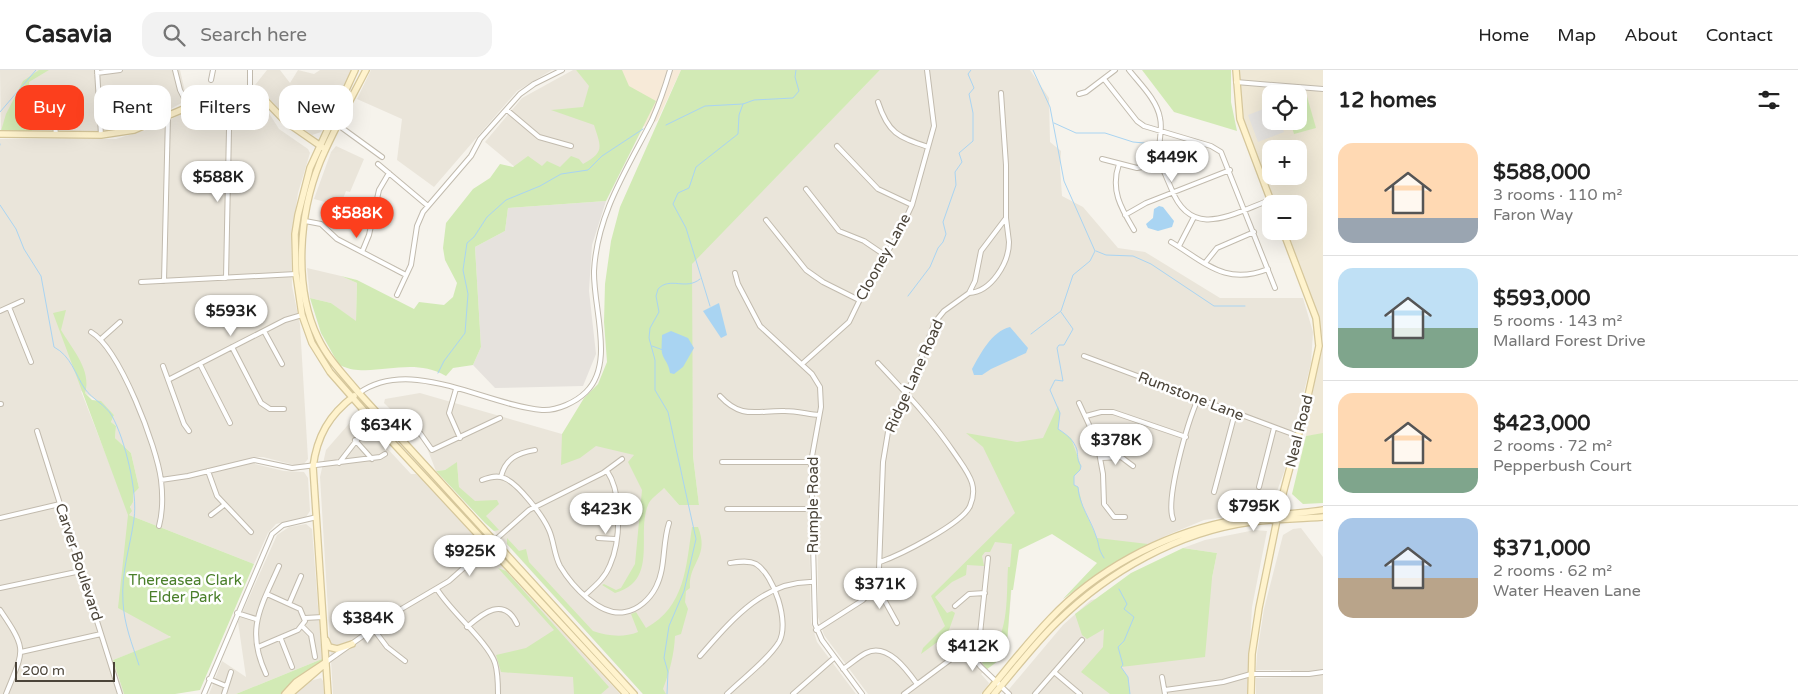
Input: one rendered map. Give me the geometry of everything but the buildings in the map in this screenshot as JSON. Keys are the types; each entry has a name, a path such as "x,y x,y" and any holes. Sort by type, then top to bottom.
{"main road":[{"path":"355,70 310,168 299,206 295,234 296,274 302,315 308,335 319,357 352,398 626,694"},
{"path":"353,96 366,70"},
{"path":"1236,70 1242,125 1268,195"},
{"path":"269,104 286,122 326,149"},
{"path":"0,134 101,135 134,130"},
{"path":"336,130 317,170 305,220 302,266 312,321 329,357 359,393 496,540 634,694"},
{"name":"Neal Road","path":"1251,694 1254,634 1278,517 1316,363 1319,334 1313,310 1286,240"},
{"path":"328,694 313,467 317,442 322,431 333,415 359,393"},
{"path":"1278,517 1323,510"},
{"path":"994,694 999,684 1060,609 1087,586 1144,550 1198,529 1238,519 1323,517"},
{"path":"324,635 331,648 341,648 352,644"},
{"path":"290,694 326,662"},
{"path":"285,694 296,682 326,662"},
{"path":"312,676 320,674 327,677"},
{"path":"986,694 999,684"}],"street":[{"path":"101,135 97,71 120,70"},
{"path":"175,70 181,92"},
{"path":"211,80 213,70"},
{"path":"250,70 250,85"},
{"path":"397,295 412,260 419,218 470,156 480,139 528,87 562,70"},
{"path":"359,393 376,383 402,379 456,389 543,410 568,405 587,391 597,375 602,359 595,304 594,271 604,217 614,192 652,119 670,70"},
{"name":"Clooney Lane","path":"802,364 813,352 846,325 886,256 912,205 934,126 927,70"},
{"path":"1079,94 1086,92 1116,70"},
{"path":"1129,70 1158,108 1161,131 1159,150 1161,163 1172,193 1180,207 1194,218 1216,220 1262,205"},
{"path":"1104,78 1137,121 1161,131 1216,148 1224,157 1275,288"},
{"path":"1236,82 1323,88"},
{"name":"Ridge Lane Road","path":"876,585 880,562 885,442 891,422 906,394 935,322 944,311 969,293 983,288 1002,267 1009,243 1006,218 1006,165 1001,93"},
{"path":"878,102 885,122 894,133 928,147"},
{"path":"507,110 540,137 571,146"},
{"path":"56,130 56,135"},
{"path":"164,281 168,130"},
{"path":"226,278 229,130"},
{"path":"345,130 382,157"},
{"path":"836,146 878,189 912,205"},
{"path":"1102,159 1137,168 1161,163"},
{"path":"378,164 428,206"},
{"path":"1119,164 1115,180 1116,199 1134,230"},
{"path":"1125,215 1146,203 1230,170"},
{"path":"362,252 369,235 376,197 389,173"},
{"path":"806,189 839,231 864,242 886,256"},
{"name":"Ridge Lane Road","path":"969,293 975,281 980,251 1006,218"},
{"path":"1179,246 1194,218"},
{"path":"305,220 321,224 337,239 406,275"},
{"path":"766,220 806,270 828,285 859,300"},
{"path":"995,231 1001,228 1007,230"},
{"path":"1206,263 1217,248 1254,232"},
{"path":"1171,242 1227,275 1248,276 1268,269"},
{"name":"Rumple Road","path":"735,273 742,293 760,326 802,364 820,387 822,401 811,462 816,630"},
{"path":"141,282 296,274"},
{"path":"975,281 978,286 983,288"},
{"path":"0,311 22,301"},
{"path":"9,307 31,362"},
{"path":"168,380 285,320 302,315"},
{"path":"101,339 120,322"},
{"path":"264,331 282,364"},
{"path":"91,332 101,339 116,361 135,401 155,454 161,480 163,503 158,526"},
{"path":"232,347 261,403 270,409 284,409"},
{"name":"Rumstone Lane","path":"1084,356 1298,436"},
{"path":"878,363 927,416 963,466 972,483 972,499 966,512 950,525 880,562"},
{"path":"200,364 230,423"},
{"path":"163,366 184,424 189,431"},
{"path":"456,389 449,413 460,438"},
{"path":"720,396 732,407 750,413 784,411 819,415"},
{"path":"1173,520 1170,504 1186,437 1198,399"},
{"path":"1079,403 1097,442 1101,458 1105,508 1114,517 1124,517"},
{"path":"1086,416 1101,412 1113,412 1186,437"},
{"path":"1214,492 1235,413"},
{"path":"403,419 420,433 432,450 500,418"},
{"path":"1259,487 1274,428"},
{"name":"Carver Boulevard","path":"37,431 120,694"},
{"path":"339,463 363,432"},
{"path":"355,440 372,458"},
{"path":"501,477 506,464 514,456 534,450"},
{"path":"161,480 254,460 287,468 313,467 372,458 385,454"},
{"path":"1101,458 1121,457 1133,466"},
{"path":"326,662 407,606 458,575 534,507 607,471 622,459"},
{"path":"722,462 811,462"},
{"path":"208,471 213,490 251,532"},
{"path":"585,595 600,582 610,566 615,539 618,499 613,480 607,471"},
{"path":"482,480 501,477 513,483 534,507 549,530 561,568 595,606 613,613 630,611 645,602 655,590 659,579 669,523"},
{"path":"0,518 60,504"},
{"path":"210,515 224,504"},
{"path":"726,509 812,509"},
{"path":"204,694 237,613 275,530 288,523 317,517"},
{"path":"598,538 615,539"},
{"path":"904,694 966,648 977,638 982,630 988,558"},
{"path":"727,694 774,648 782,637 784,617 773,589 758,565 748,562 730,563"},
{"path":"266,674 258,647 256,619 279,566"},
{"path":"0,588 81,571"},
{"path":"289,604 301,576"},
{"path":"700,656 760,597 773,589 799,582 814,582"},
{"path":"862,694 834,658 816,630 864,600 876,585 897,623"},
{"path":"437,589 493,658 497,675 498,694"},
{"path":"955,606 969,594 985,593"},
{"path":"258,647 281,639 302,626 305,618 300,609 267,594"},
{"path":"467,626 484,613 497,609 511,614 517,624"},
{"path":"0,610 18,637 21,652 6,694"},
{"path":"237,613 256,619"},
{"path":"363,615 387,647 405,661"},
{"path":"305,618 324,617"},
{"path":"302,626 311,635 316,657"},
{"path":"21,652 101,634"},
{"path":"281,639 292,667"},
{"path":"1035,694 1082,640"},
{"path":"966,648 1009,694"},
{"path":"843,669 867,652 875,650 892,657 902,665 917,684"},
{"path":"793,694 834,658"},
{"path":"224,694 231,672"},
{"path":"1054,672 1080,694"},
{"path":"1162,677 1165,692 1223,682 1251,674 1309,674 1323,672"},
{"path":"209,678 226,686"}],"shaded area":[{"path":"0,70 180,70 184,85 181,85 181,103 171,109 171,85 94,85 94,130 114,130 1,131"},
{"path":"267,70 280,70 290,83 298,70 314,74 320,70 352,70 344,85 279,85 279,110 269,99 269,85 255,85"},
{"path":"371,70 552,70 517,91 434,187 397,160 402,119 357,99"},
{"path":"576,70 630,132 598,162 539,187 485,142 522,98"},
{"path":"576,70 681,70 657,121 630,132"},
{"path":"880,70 1030,70 1049,98 1050,142 1061,151 1062,196 1083,207 1118,248 1145,252 1220,298 1303,298 1313,332 1311,363 1284,472 1272,505 1262,512 1204,520 1165,536 1100,572 1063,599 1098,563 1070,494 1018,513 1006,655 981,674 989,683 987,687 981,694 868,694 824,635 818,617 817,462 808,468 811,622 817,642 856,694 643,694 504,541 460,497 457,463 445,470 436,471 427,448 421,439 384,403 385,399 420,393 635,455 679,505 699,505 693,456 691,264"},
{"path":"1239,70 1323,70 1323,340 1317,313 1289,240 1307,240 1307,195 1272,195 1268,185 1307,185 1307,140 1262,140 1262,169 1241,111"},
{"path":"1262,110 1262,130 1283,130 1284,132 1258,142 1248,115"},
{"path":"269,113 279,130 308,149 310,153 298,193 291,241 292,286 300,325 308,459 303,465 294,465 263,457 252,457 255,464 284,471 304,472 308,478 310,511 306,517 276,524 268,533 254,564 129,515 170,638 113,660 124,694 0,694 0,139 116,139 146,130 171,130 171,119 181,114 181,130 269,130","holes":["81,391 102,403 114,415 111,422 116,426 115,438 131,453 139,488 133,494 129,514"]},
{"path":"305,130 322,130 321,132 312,135"},
{"path":"336,146 364,159 350,192 346,191 340,206 314,199 331,152"},
{"path":"606,201 592,245 589,291 596,354 583,386 495,388 473,365 481,347 475,247 505,231 508,208"},
{"path":"307,268 341,276 357,283 356,322 331,303 310,298"},
{"path":"1323,347 1323,434 1306,436 1315,378"},
{"path":"354,418 360,419 411,474 416,474 423,480 620,694 333,694 320,477 326,450"},
{"path":"306,524 312,529 322,659 236,694 209,694 222,661 246,677 238,622 277,535 289,527"},
{"path":"1301,528 1323,557 1323,694 1256,694 1256,678 1290,677 1291,670 1256,670 1257,654 1264,609 1283,535 1293,529"},
{"path":"1255,530 1267,531 1252,607 1247,694 1005,694 1063,625 1091,600 1212,578 1217,553 1183,548 1205,540"},
{"path":"321,678 324,694 295,694 310,681"}],"green space":[{"path":"39,70 49,70 29,82 29,85 21,85 23,81"},
{"path":"576,70 622,70 629,86 656,101 606,201 508,208 505,231 475,247 481,347 473,365 453,368 446,376 424,368 402,367 358,370 339,365 321,333 310,298 331,303 356,321 357,283 341,276 357,280 414,309 419,302 444,305 453,297 457,283 445,260 443,248 446,223 473,189 490,178 500,164 513,167 528,156 542,166 547,161 560,167 571,156 579,159 583,164 595,156 598,152 599,144 594,125 551,110 583,107 589,86"},
{"path":"681,70 880,70 692,264 693,456 699,505 679,505 664,488 653,498 648,505 645,517 642,568 637,578 629,587 615,593 602,585 604,584 616,590 621,588 635,564 642,490 628,462 634,455 596,446 580,458 561,465 562,434 584,398 598,384 607,362 604,322 605,284 611,241 620,207"},
{"path":"1142,70 1231,70 1231,102 1237,131 1174,112"},
{"path":"1307,96 1316,128 1294,134 1293,130 1307,130"},
{"path":"15,97 15,130 32,131 1,131 6,114"},
{"name":"Thereasea Clark Elder Park","path":"66,310 61,330 80,360 86,376 85,393 92,400 101,401 114,415 111,422 116,426 115,438 131,453 139,488 133,494 133,502 130,507 132,511 129,515 254,564 200,690 175,694 124,694 113,660 171,637 118,608 128,515 53,313"},
{"path":"1058,406 1060,413 1058,429 1071,438 1081,466 1074,476 1074,485 1078,487 1083,507 1097,538 1148,544 1100,572 1063,599 1097,563 1052,534 1019,550 1013,590 1011,590 1006,655 987,669 982,663 998,642 1005,618 1008,567 1010,567 1012,544 995,542 990,552 985,552 982,556 984,566 967,565 966,575 952,582 935,597 947,613 952,611 955,613 949,630 951,632 921,654 923,648 945,626 931,596 1015,513 983,447 966,433 1017,442 1043,438"},
{"path":"1323,433 1323,503 1303,504 1292,494 1306,436"},
{"path":"457,462 459,487 475,501 497,500 499,504 486,516 499,530 494,531 485,523 436,471 445,470"},
{"path":"692,527 698,527 702,546 690,579 690,588 686,591 685,602 688,609 681,634 675,636 674,650 663,689 666,694 643,694 507,544 507,538 519,551 526,549 529,562 593,631 621,636 638,632 631,614 636,612 646,628 669,609 676,597 685,571"},
{"path":"1183,548 1217,553 1212,578 1205,657 1121,667 1128,677 1130,694 1110,694 1081,672 1103,647 1104,629 1087,639 1082,635 1075,614 1131,573"},
{"path":"498,568 506,571 609,687 601,694 574,694 573,677 501,672 496,655 526,648 554,630"},
{"path":"322,659 322,662 282,694 236,694"}],"water":[{"path":"1159,206 1163,207 1174,221 1172,227 1158,231 1148,228 1146,224 1153,218 1154,209"},
{"path":"719,303 727,335 721,338 703,311"},
{"path":"1010,327 1028,348 1026,353 982,375 974,375 972,369 987,344 997,333"},
{"path":"671,331 688,338 694,348 683,367 674,374 670,373 662,351 662,335"}],"waterway":[{"path":"0,112 36,70"},
{"path":"666,125 705,106 743,104 754,100 793,98 799,91 795,77 796,70"},
{"path":"908,296 930,267 938,248 943,242 946,234 943,222 956,185 955,172 962,162 959,153 973,141 973,113 969,94 974,88 968,74 971,70"},
{"path":"1031,334 1061,311 1073,275 1090,261 1095,251 1064,181 1050,107 1033,70"},
{"path":"710,306 686,228 673,204 678,193 689,188 696,167 738,134 739,115 743,104"},
{"path":"1054,123 1076,133 1105,133 1133,142 1144,143"},
{"path":"438,373 444,361 465,333 468,294 463,270 467,243 474,237 487,217 506,200 540,186 561,174 588,170 602,156 643,129"},
{"path":"1171,155 1194,159"},
{"path":"0,205 16,229 24,249 41,276 54,347 69,360 88,393 103,405 112,416 126,452 135,508 125,570 123,602 131,642 139,665"},
{"path":"1096,251 1106,255 1133,256 1151,264 1214,306 1245,306"},
{"path":"667,694 668,672 664,658 669,626 684,591 696,539 668,412 655,390 655,360 649,338 650,328 659,312 656,296 658,289 663,285 673,283 689,284 700,279"},
{"path":"1061,312 1073,329 1064,345 1059,345 1057,348 1063,381 1055,380 1050,390 1060,413 1058,429 1067,435 1076,446 1081,466 1074,476 1074,485 1078,487 1083,506 1104,558"},
{"path":"652,346 663,350"},
{"path":"1119,589 1127,604 1124,609 1134,617 1124,641 1118,647 1123,665 1121,667 1128,677 1130,694"}]}
